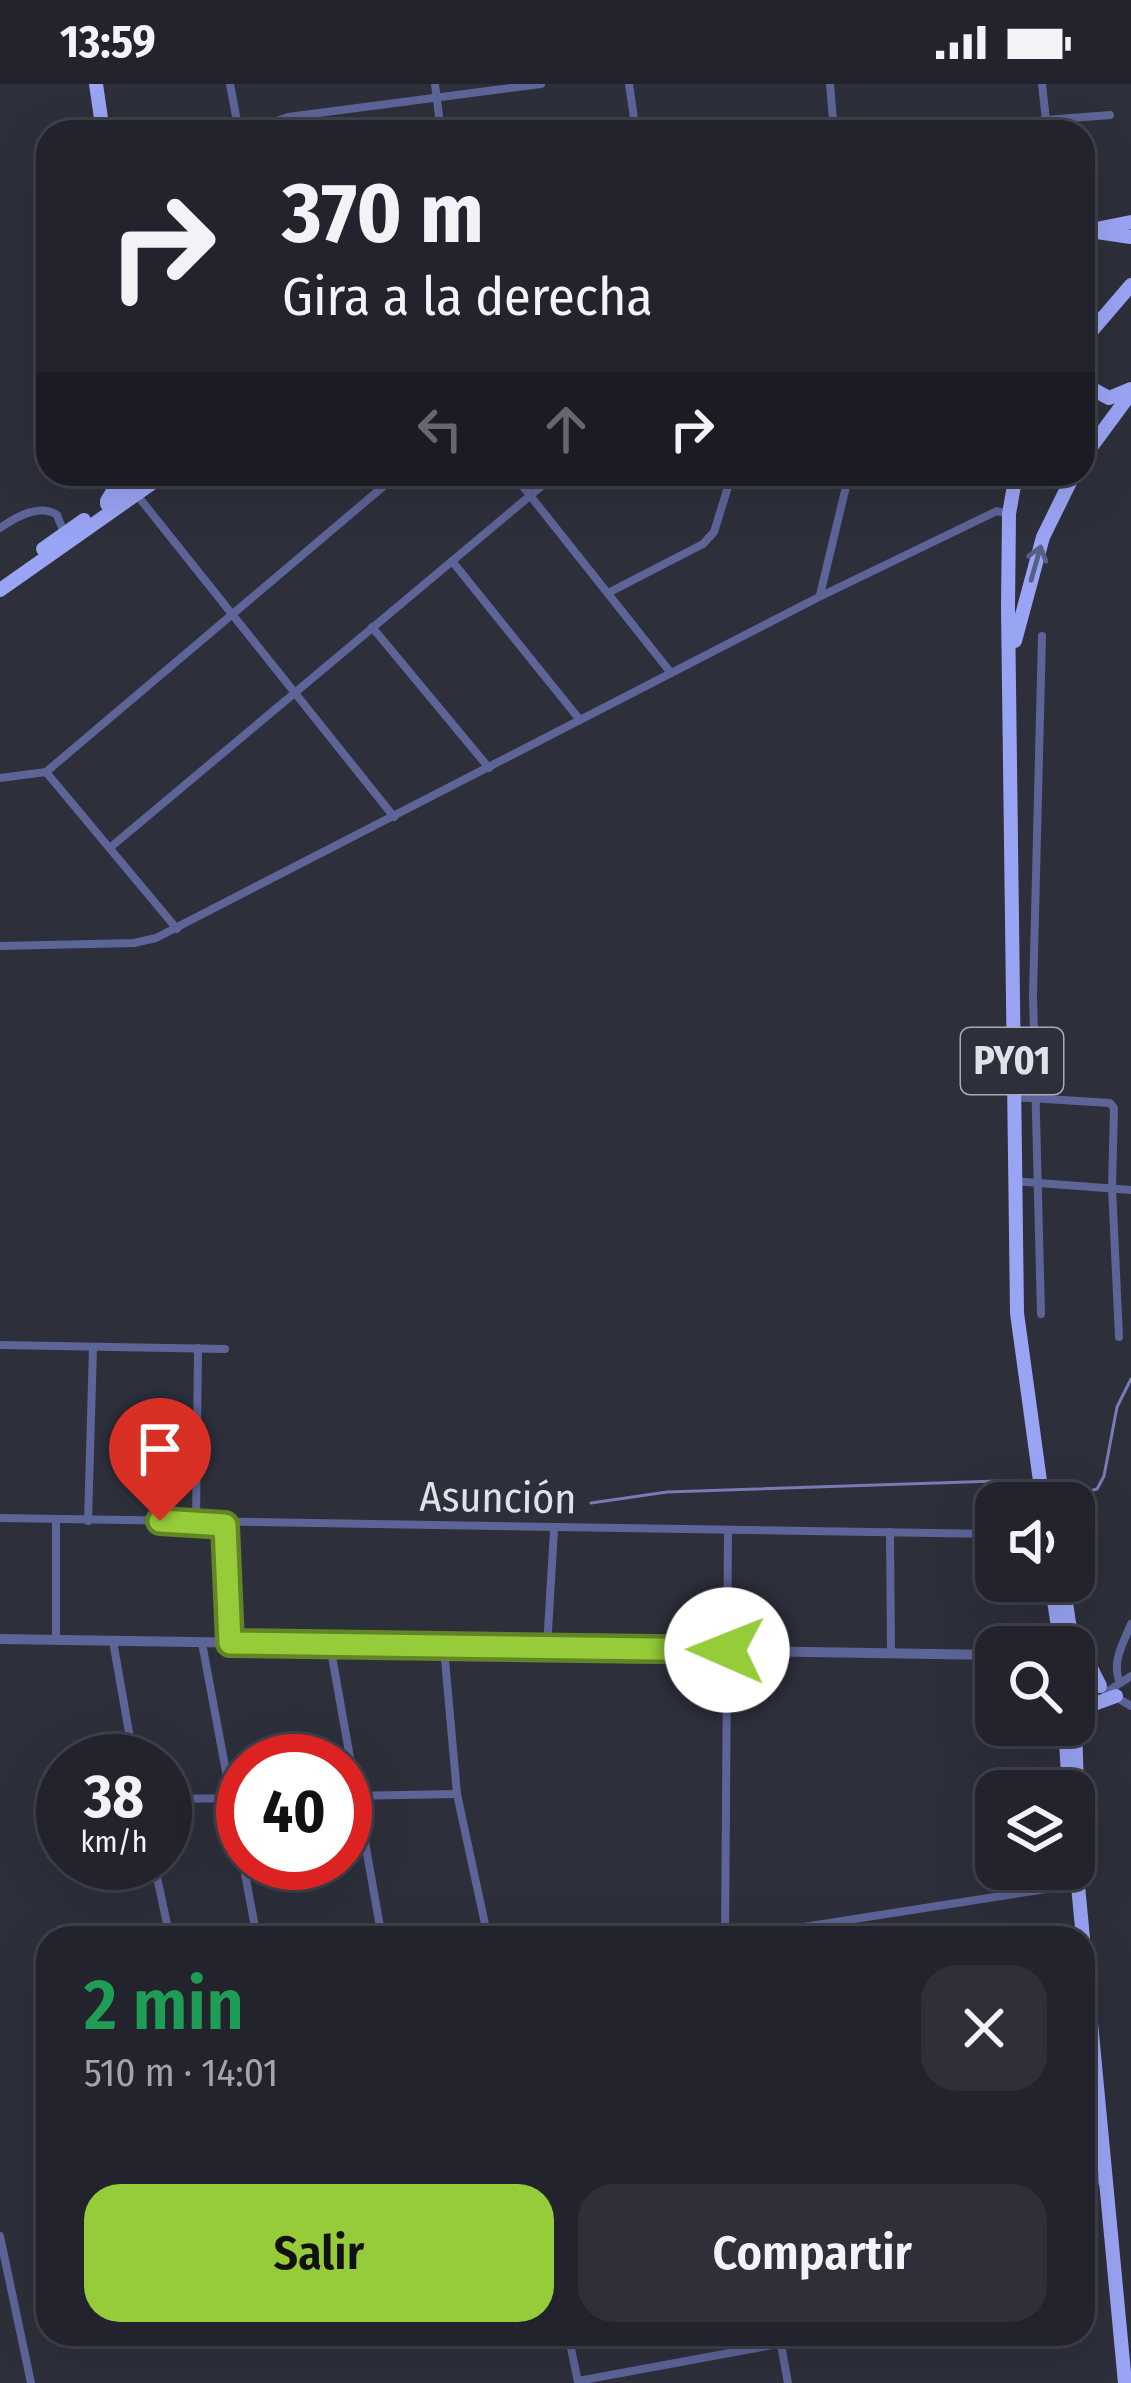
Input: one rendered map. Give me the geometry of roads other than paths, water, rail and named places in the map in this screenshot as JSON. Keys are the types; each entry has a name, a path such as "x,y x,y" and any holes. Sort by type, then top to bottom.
{"highway":[{"path":"97,84 102,120"},
{"path":"1095,228 1131,222"},
{"path":"1095,230 1131,237"},
{"path":"1095,326 1131,285"},
{"path":"1095,391 1108,398 1131,391"},
{"path":"1095,441 1131,391"},
{"path":"103,508 116,486"},
{"path":"0,580 131,486"},
{"path":"131,499 139,486"},
{"path":"0,590 149,486"},
{"name":"PY01","path":"1014,486 1010,514 1012,1181 1016,1283 1039,1482"},
{"name":"PY01","path":"1010,657 1043,536 1069,486"},
{"path":"1058,1602 1065,1626"},
{"path":"1064,1602 1065,1626"},
{"path":"1095,1667 1111,1689 1095,1703"},
{"path":"1081,1890 1084,1926"},
{"path":"1095,2061 1125,2383"}],"street":[{"path":"230,84 239,120"},
{"path":"435,84 440,120"},
{"path":"280,120 542,84"},
{"path":"629,84 634,120"},
{"path":"830,84 833,120"},
{"path":"1042,84 1046,120 1110,115"},
{"path":"0,778 46,772 383,486"},
{"path":"523,486 671,673"},
{"path":"112,846 541,486"},
{"path":"608,592 703,544 714,532 728,486"},
{"path":"819,597 846,486"},
{"path":"131,499 230,612 394,817"},
{"path":"0,528 16,517 46,510 57,515 64,533"},
{"path":"0,946 134,943 177,929 819,597 997,511 1010,514"},
{"path":"452,561 580,720"},
{"path":"372,627 488,768"},
{"path":"1041,1314 1034,1098 1042,637"},
{"path":"46,772 177,929"},
{"path":"1012,1096 1110,1103 1114,1108 1112,1188 1119,1336"},
{"path":"1012,1181 1131,1190"},
{"path":"1016,1283 1040,1282"},
{"path":"0,1345 225,1349"},
{"path":"88,1521 94,1348"},
{"path":"196,1521 198,1348"},
{"name":"Asunción","path":"0,1518 975,1534"},
{"path":"56,1519 56,1640"},
{"path":"225,1525 230,1643"},
{"path":"547,1647 554,1529"},
{"path":"728,1531 729,1926"},
{"path":"890,1532 891,1651"},
{"path":"1111,1689 1131,1624"},
{"path":"0,1639 975,1654"},
{"path":"113,1641 129,1734"},
{"path":"202,1643 219,1734"},
{"path":"330,1645 346,1734"},
{"path":"444,1648 457,1794 483,1926"},
{"path":"1111,1689 1131,1676"},
{"path":"1095,1682 1131,1706"},
{"path":"372,1796 457,1794"},
{"path":"372,1881 380,1926"},
{"path":"160,1890 167,1926"},
{"path":"248,1890 255,1926"},
{"path":"807,1926 1041,1890"},
{"path":"1095,2181 1105,2179"},
{"path":"0,2236 31,2383"},
{"path":"571,2346 579,2382 743,2346"},
{"path":"781,2346 788,2383"}],"waterway":[{"path":"1095,1490 1104,1476 1117,1407 1131,1379"},
{"path":"591,1503 667,1492 1004,1482"}]}
